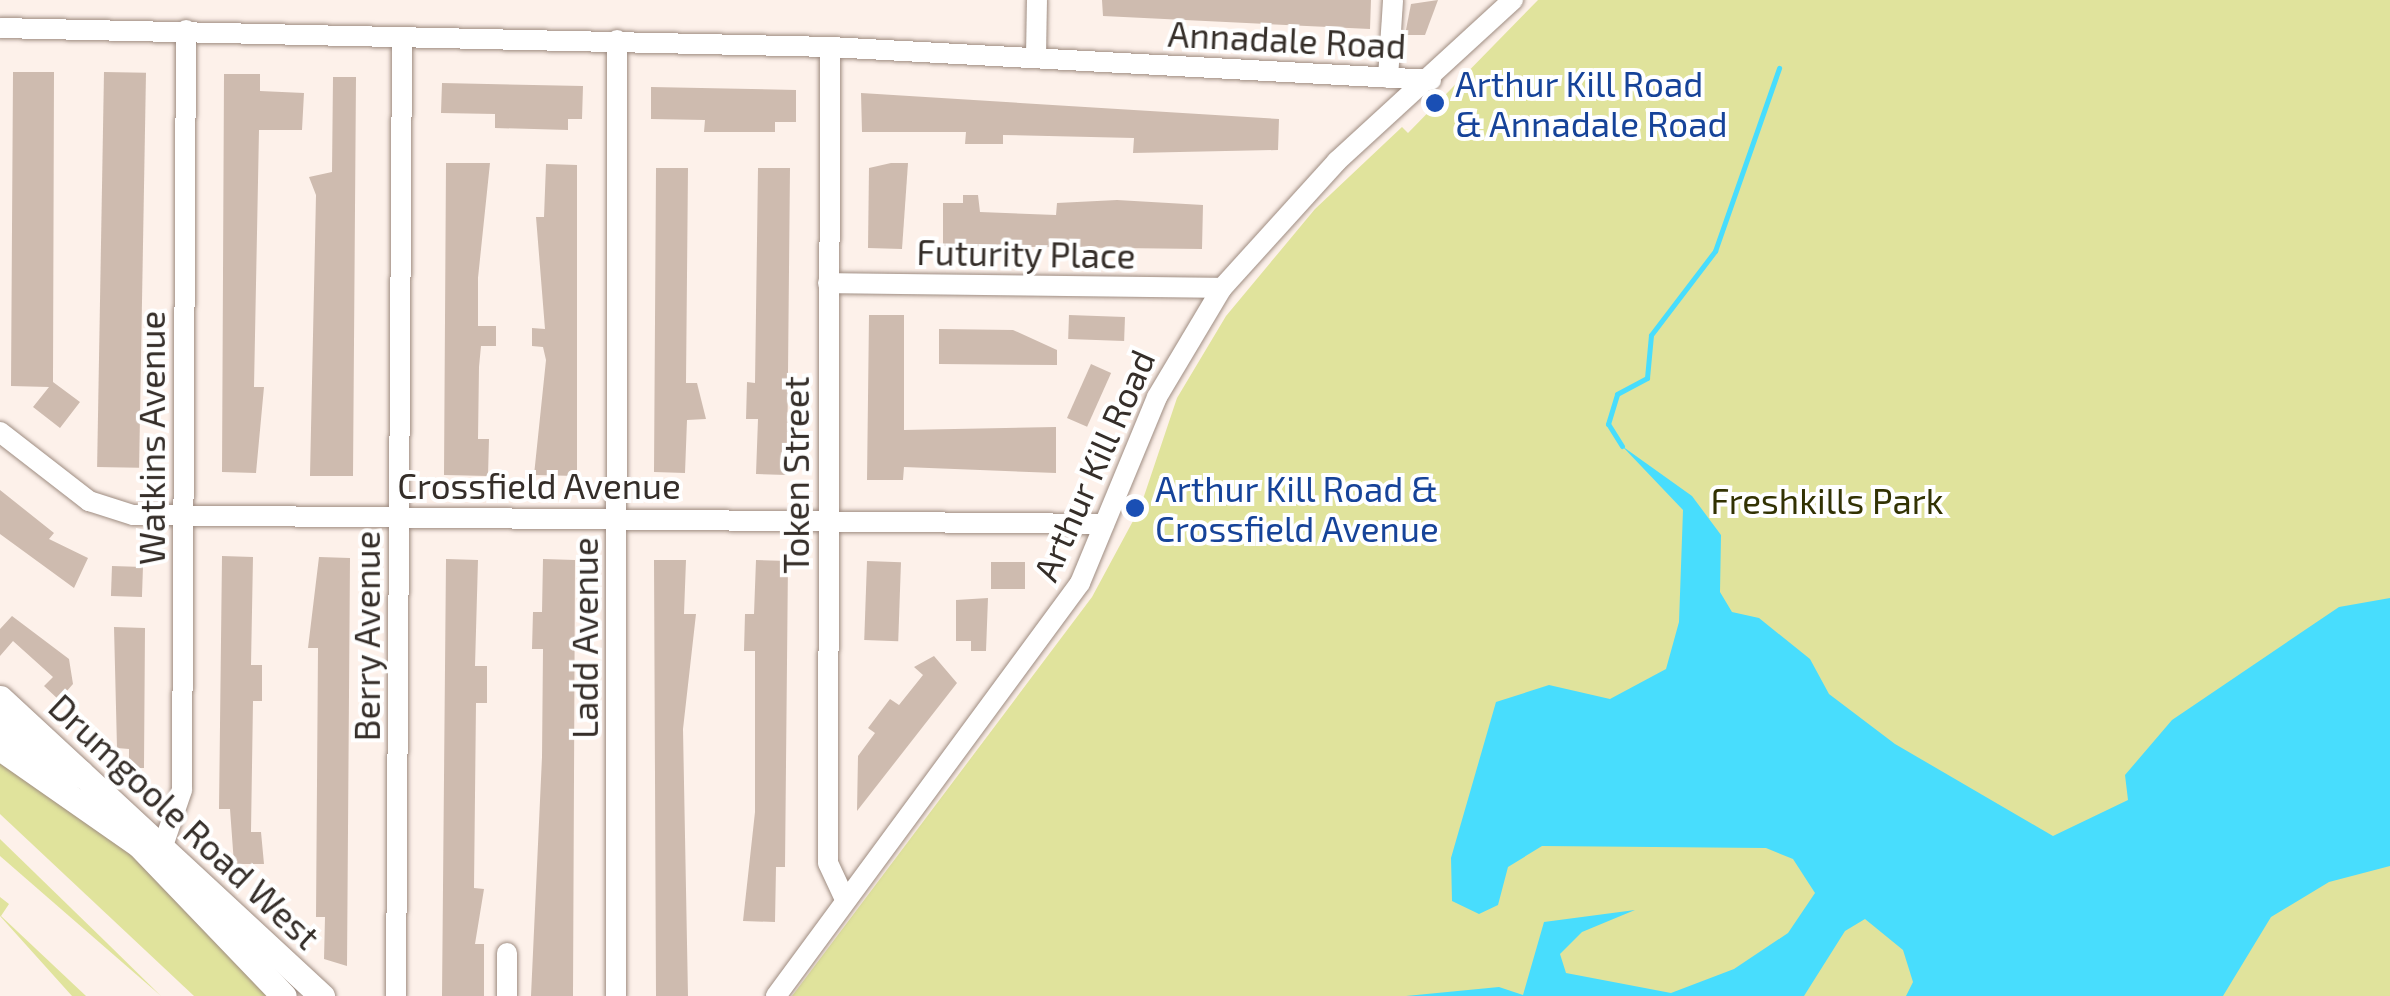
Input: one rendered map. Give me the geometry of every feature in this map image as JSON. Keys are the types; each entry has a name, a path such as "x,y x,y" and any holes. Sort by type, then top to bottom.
{"highway":[{"path":"0,722 80,774"}],"main road":[{"name":"Drumgoole Road West","path":"0,698 80,774 164,843 322,996"},
{"name":"Drumgoole Road West","path":"0,748 148,852 284,996"}],"street":[{"path":"1036,56 1037,0"},
{"path":"1388,78 1393,0"},
{"name":"Arthur Kill Road","path":"776,996 825,940 845,899 1043,641 1104,524 1156,396 1222,288 1337,160 1431,80 1513,0"},
{"name":"Annadale Road","path":"0,28 830,47 1431,80"},
{"name":"Watkins Avenue","path":"164,843 182,790 186,30"},
{"name":"Berry Avenue","path":"396,996 402,36"},
{"name":"Ladd Avenue","path":"616,996 617,40"},
{"name":"Token Street","path":"830,47 828,863 845,899"},
{"name":"Futurity Place","path":"828,283 1222,288"},
{"name":"Crossfield Avenue","path":"0,432 109,511 182,516 1104,524"},
{"path":"507,996 508,953"}],"green space":[{"name":"Freshkills Park","path":"1538,0 2390,0 2390,996 792,996 1092,597 1140,508 1177,398 1226,316 1315,209 1402,127 1408,133"},
{"path":"0,759 128,849 268,996 194,996 0,814"},
{"path":"0,839 108,944 161,996 0,856"},
{"path":"0,897 9,904 1,916 86,996 72,996 0,916"}],"water":[{"path":"1622,446 1692,496 1721,535 1720,592 1732,612 1759,618 1810,659 1829,694 1895,744 2053,836 2128,800 2125,775 2172,720 2339,607 2390,598 2390,866 2329,882 2271,917 2223,996 1906,996 1913,982 1903,950 1865,919 1845,931 1804,996 1406,996 1499,987 1523,995 1544,922 1635,910 1582,932 1560,954 1566,973 1671,993 1734,969 1788,933 1815,893 1793,859 1766,848 1542,846 1508,867 1498,905 1479,914 1452,901 1451,858 1496,702 1549,685 1610,699 1666,669 1679,622 1683,510"}],"building":[{"path":"1102,0 1371,0 1370,29 1103,16"},
{"path":"1438,0 1425,35 1405,35 1411,4"},
{"path":"13,72 54,72 53,382 80,402 60,428 33,407 49,387 11,386"},
{"path":"104,72 146,73 139,468 97,467"},
{"path":"224,74 260,74 260,91 304,93 302,130 259,130 254,387 264,387 256,473 222,472"},
{"path":"333,77 356,77 353,476 310,476 316,195 309,177 332,172"},
{"path":"442,83 583,86 582,119 568,119 568,130 495,128 495,114 441,113"},
{"path":"651,87 796,90 796,122 775,122 775,132 704,132 705,120 651,119"},
{"path":"861,93 1279,119 1278,150 1133,153 1134,138 1003,135 1003,144 965,144 966,132 862,132"},
{"path":"446,163 490,163 478,278 478,326 496,326 496,346 481,346 479,367 478,439 489,439 488,476 444,475"},
{"path":"908,163 902,249 868,248 869,168"},
{"path":"546,164 577,165 577,476 534,475 546,360 543,347 532,346 532,328 545,329 536,217 544,217"},
{"path":"656,168 688,168 686,383 697,383 706,419 687,420 685,473 654,472"},
{"path":"758,168 790,168 787,475 756,474 758,419 746,419 747,382 755,383"},
{"path":"963,195 978,195 980,212 1056,215 1057,203 1117,200 1203,205 1202,249 943,246 943,203 963,203"},
{"path":"869,315 904,315 904,430 1056,427 1056,473 904,467 903,480 867,480"},
{"path":"1069,315 1125,317 1124,341 1068,339"},
{"path":"939,329 1013,330 1057,350 1057,365 939,364"},
{"path":"1091,364 1111,373 1087,427 1067,418"},
{"path":"0,490 54,533 49,539 88,558 74,588 0,534"},
{"path":"222,556 253,557 251,665 262,665 262,701 253,701 251,832 261,832 264,864 234,864 230,809 219,809"},
{"path":"319,557 350,558 347,966 324,959 325,917 316,917 318,648 308,648"},
{"path":"446,559 478,560 475,666 487,666 487,703 476,703 474,888 484,889 475,944 484,944 484,996 442,996"},
{"path":"543,559 575,560 573,996 531,996 543,649 532,649 533,612 542,612"},
{"path":"654,560 686,560 684,614 696,614 683,729 688,996 656,996"},
{"path":"756,560 788,561 785,867 776,867 775,922 743,921 755,812 755,651 744,651 745,614 754,614"},
{"path":"867,561 901,562 898,641 864,640"},
{"path":"991,562 1025,562 1025,589 991,589"},
{"path":"112,566 143,567 142,597 111,596"},
{"path":"988,598 986,651 971,651 971,641 956,641 956,600"},
{"path":"12,616 69,659 73,684 59,700 44,686 53,677 13,641 0,656 0,629"},
{"path":"114,627 145,628 144,768 129,768 129,749 117,748"},
{"path":"934,656 957,683 857,811 858,756 875,733 868,728 890,699 899,705 923,675 914,667"}],"waterway":[{"path":"1622,446 1608,424 1617,394 1647,378 1651,335 1715,251 1779,68"}],"place":[{"name":"Arthur Kill Road & Annadale Road","path":"1435,103"},
{"name":"Arthur Kill Road & Crossfield Avenue","path":"1135,508"}]}
